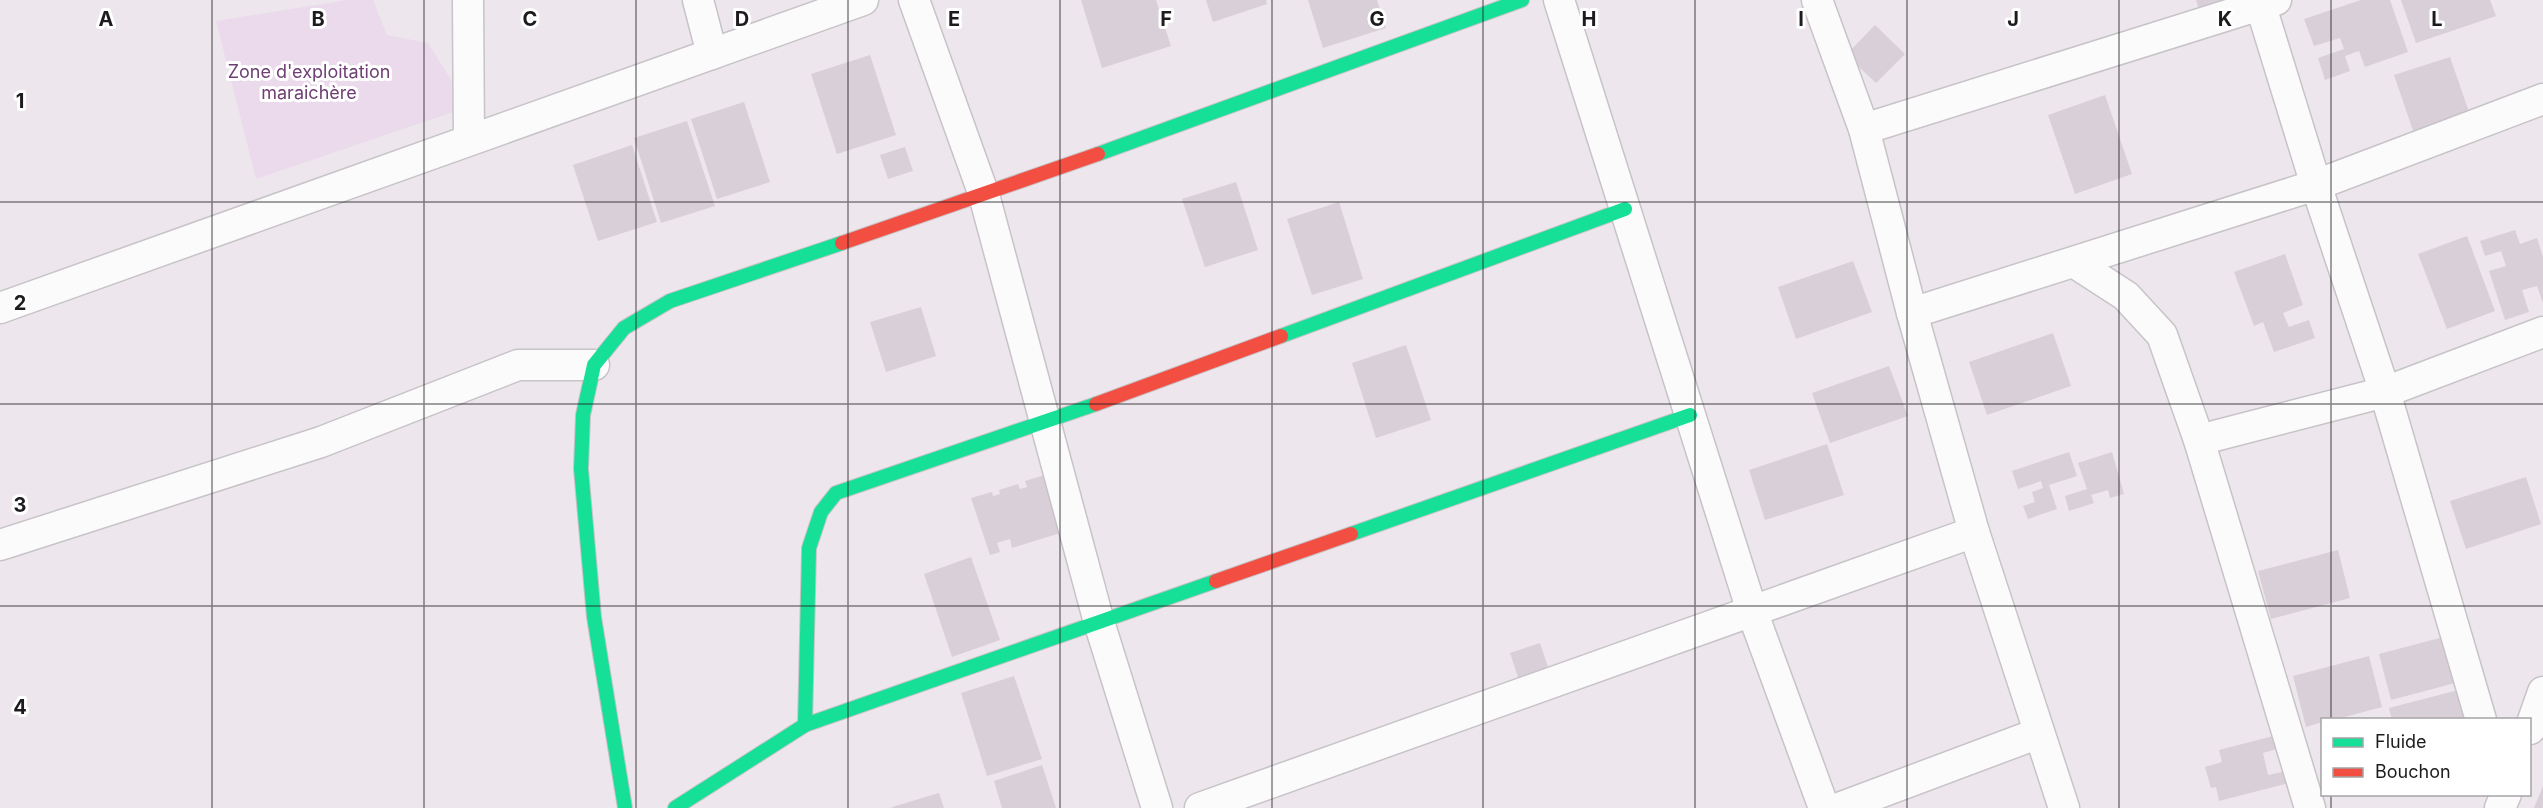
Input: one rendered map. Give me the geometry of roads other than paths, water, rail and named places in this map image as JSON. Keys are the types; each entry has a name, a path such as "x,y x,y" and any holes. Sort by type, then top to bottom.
{"street":[{"path":"468,0 470,140"},
{"path":"698,0 712,54"},
{"path":"0,308 863,0"},
{"path":"915,0 984,195 1100,622 1157,808"},
{"path":"625,808 594,617 581,469 584,415 594,365 624,328 670,301 984,195 1522,0"},
{"path":"1559,0 1752,611 1824,808"},
{"path":"1816,0 1864,129 1912,313 1974,532 2064,808"},
{"path":"1864,129 2265,2 2316,185 2385,392 2480,718"},
{"path":"1912,313 2316,185 2543,99"},
{"path":"806,725 809,548 815,522 824,504 836,493 1046,423 1625,209"},
{"path":"2075,263 2126,296 2162,334 2199,440 2310,808"},
{"path":"2199,440 2385,392 2543,332"},
{"path":"0,545 321,442 518,365 594,365"},
{"path":"675,808 806,725 1690,415"},
{"path":"1200,808 1974,532"},
{"path":"2531,724 2543,692"},
{"path":"1839,808 2039,733"}],"park label":[{"name":"Zone d'exploitation maraichère","path":"309,82"}]}
